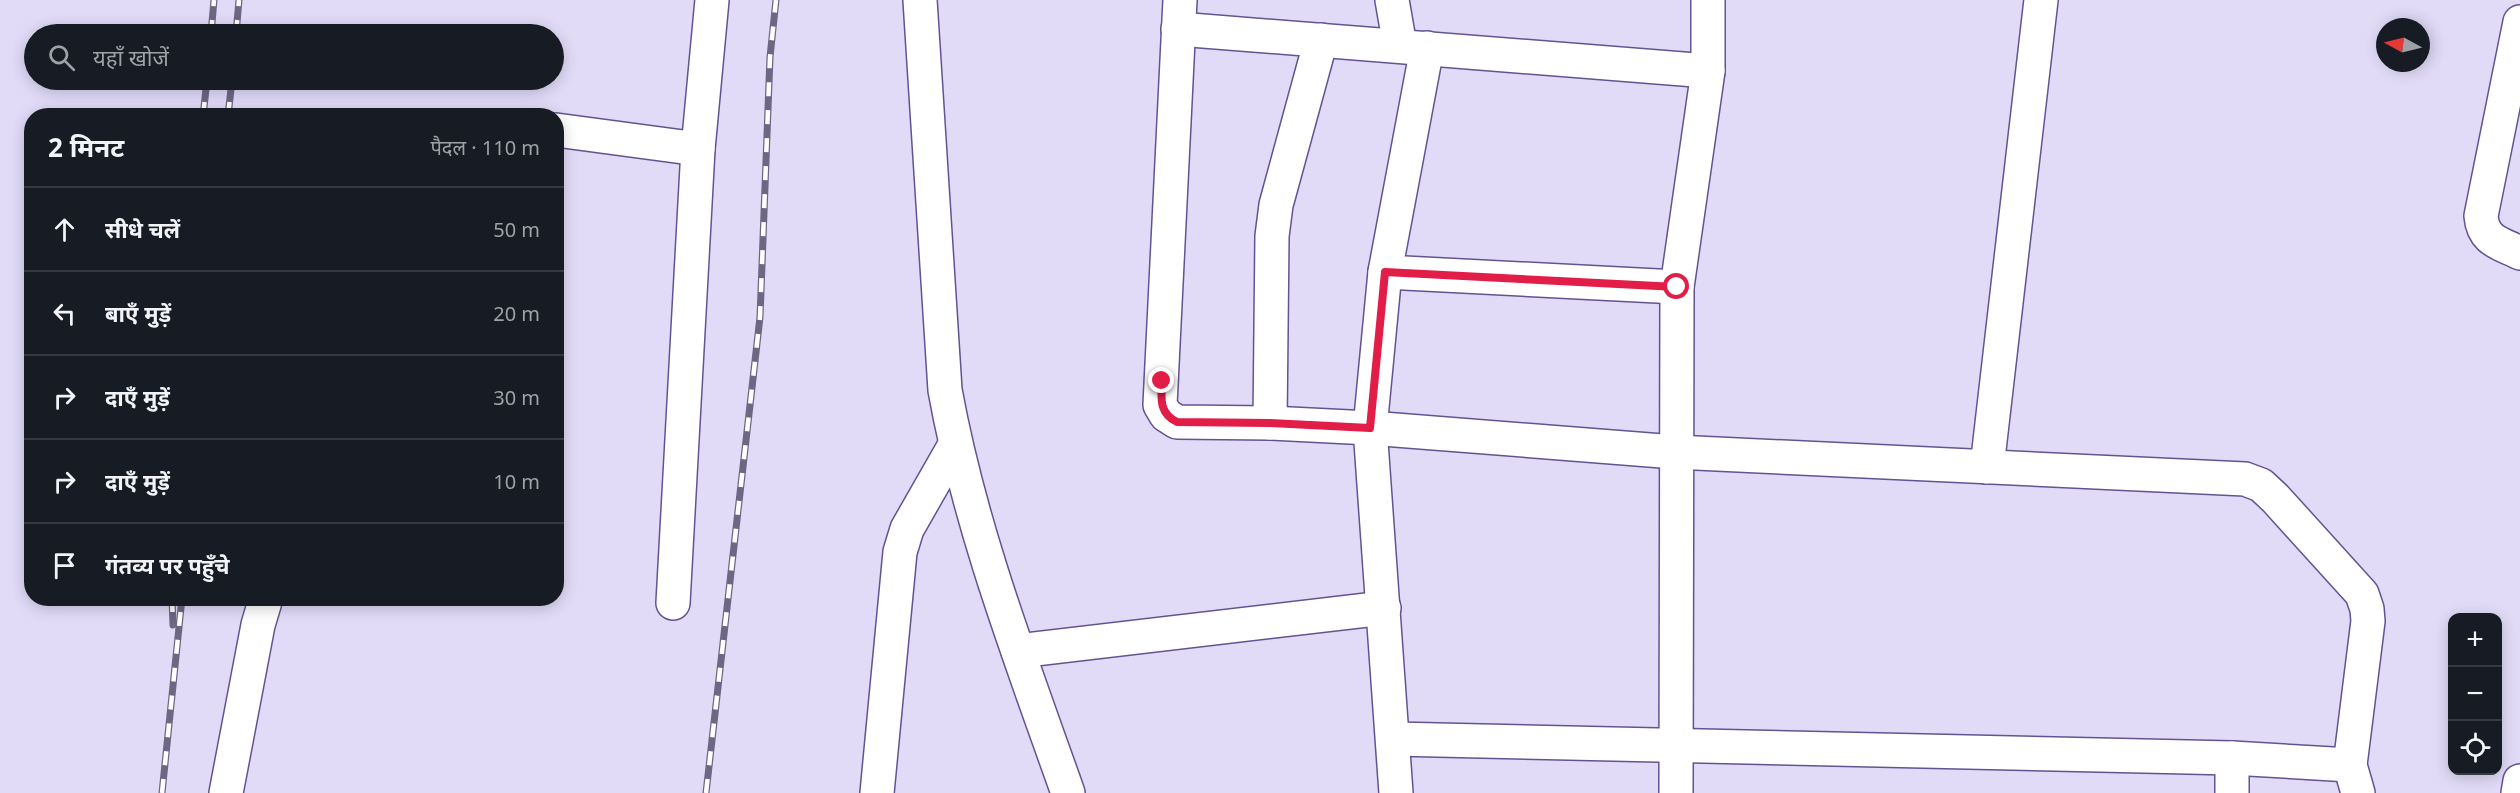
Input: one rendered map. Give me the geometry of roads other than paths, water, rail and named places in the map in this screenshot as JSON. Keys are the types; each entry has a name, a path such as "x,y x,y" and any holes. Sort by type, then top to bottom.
{"street":[{"path":"673,603 698,149 712,0"},
{"path":"920,0 945,390 955,445 1004,616 1068,793"},
{"path":"1392,0 1414,47 1385,272 1370,428 1394,739 1396,793"},
{"path":"1676,793 1677,287 1708,71 1708,0"},
{"path":"1987,467 2041,0"},
{"path":"1394,739 2232,758 2354,779 2368,621 2362,594 2276,498 2261,485 2244,479 1675,452 1370,428 1270,423 1177,422 1166,415 1160,405 1179,14 1321,40 1708,71"},
{"path":"2520,22 2481,216 2482,229 2486,236 2520,253"},
{"path":"1270,423 1272,236 1276,204 1321,40"},
{"path":"564,131 698,149"},
{"path":"1385,272 1677,287"},
{"path":"877,793 900,552 907,529 916,511 955,445"},
{"path":"226,793 264,606"},
{"path":"1018,651 1384,608"},
{"path":"2232,758 2232,793"},
{"path":"2518,793 2520,781"}],"railway":[{"path":"212,24 214,0"},
{"path":"237,24 239,0"},
{"path":"706,793 760,317 770,57 776,0"},
{"path":"204,108 206,90"},
{"path":"229,108 231,90"},
{"path":"172,606 173,625"},
{"path":"162,793 181,606"}]}
